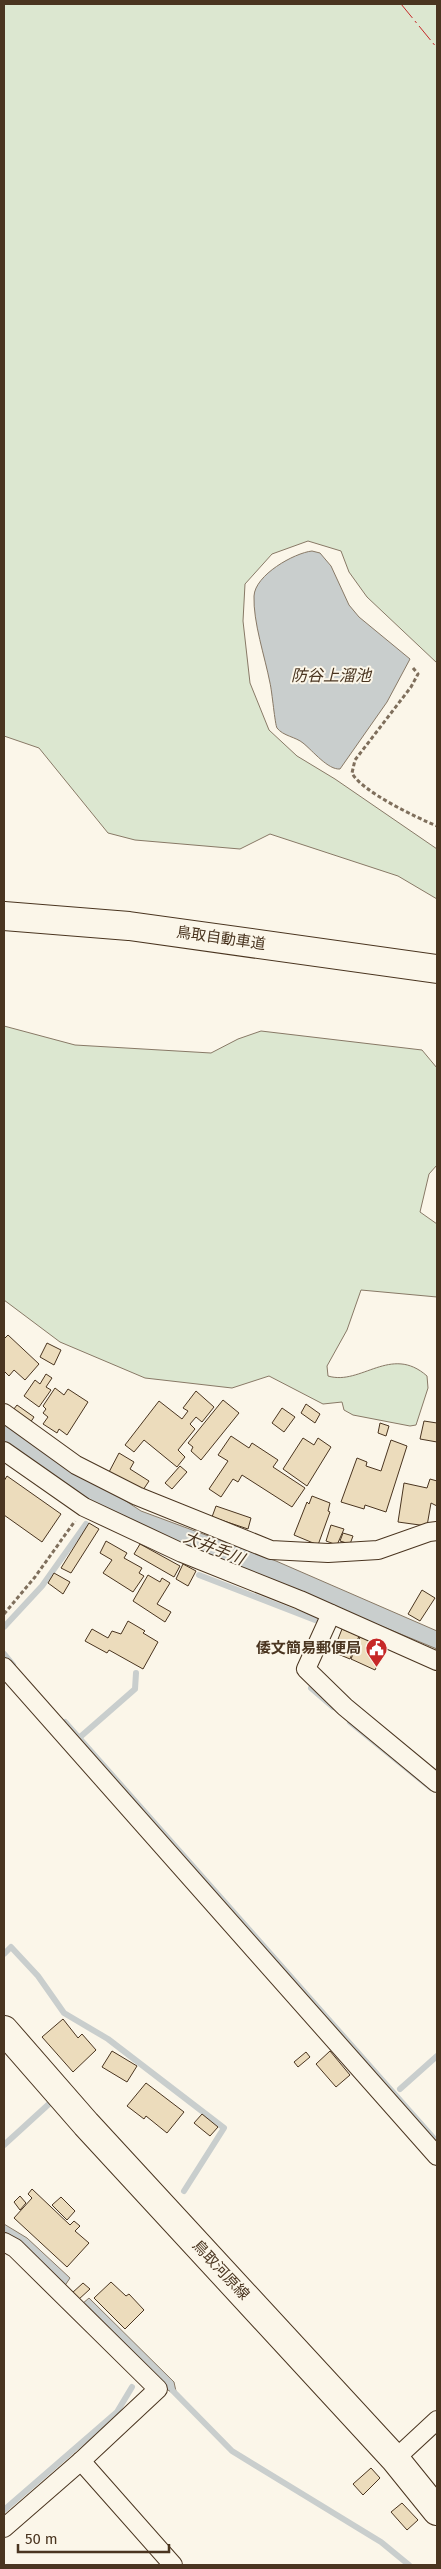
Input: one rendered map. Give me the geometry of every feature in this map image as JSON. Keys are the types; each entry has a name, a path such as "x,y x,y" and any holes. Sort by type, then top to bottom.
{"main road":[{"name":"鳥取自動車道","path":"4,901 290,929 437,953"},
{"name":"鳥取自動車道","path":"4,916 128,926 437,969"},
{"name":"鳥取河原線","path":"4,2030 86,2124 395,2460 437,2511"}],"street":[{"path":"4,1413 76,1465 137,1496 271,1550 328,1552 378,1550 429,1532 437,1532"},
{"path":"4,1451 84,1507 182,1553 331,1614 437,1661"},
{"path":"331,1614 306,1669 345,1707 437,1783"},
{"path":"4,1667 437,2156"},
{"path":"4,2242 15,2248 158,2390 4,2528"},
{"path":"395,2460 437,2420"},
{"path":"81,2461 173,2565"}],"path":[{"path":"413,668 418,674 411,687 355,760 352,773 359,781 398,808 437,826"},
{"path":"4,1614 35,1577 84,1507"}],"green space":[{"path":"4,4 437,4 437,663 367,597 349,572 341,551 308,541 272,554 245,584 243,621 250,683 269,730 297,756 335,779 437,849 437,899 398,876 270,834 240,849 135,840 108,833 39,748 4,736"},
{"path":"4,1026 75,1045 211,1053 238,1039 261,1031 422,1050 437,1068 437,1165 429,1174 420,1212 437,1224 437,1297 361,1290 347,1330 327,1366 328,1376 340,1378 389,1365 401,1364 414,1367 427,1376 428,1388 416,1425 410,1426 353,1415 344,1410 342,1402 323,1404 269,1376 232,1388 145,1378 60,1342 4,1300"}],"water":[{"name":"防谷上溜池","path":"312,551 320,553 331,566 349,605 359,617 410,659 387,702 340,769 326,763 303,743 277,728 270,683 255,617 254,596 261,580 277,566 295,556"},
{"name":"大井手川","path":"4,1420 141,1511 276,1561 437,1631 437,1649 116,1517 54,1480 4,1445"},
{"path":"4,2224 27,2238 70,2278 64,2287 4,2234"},
{"path":"89,2298 174,2382 177,2396 168,2390 82,2304"}],"building":[{"path":"8,1335 39,1364 25,1380 14,1370 9,1376 4,1371 4,1339"},
{"path":"47,1343 61,1350 54,1365 40,1357"},
{"path":"46,1374 52,1378 46,1387 51,1390 39,1407 24,1396 35,1380 40,1384"},
{"path":"55,1388 64,1395 68,1389 88,1402 67,1435 59,1429 57,1433 43,1424 48,1417 43,1413 46,1409 43,1406"},
{"path":"196,1391 214,1407 202,1422 196,1417 190,1424 195,1429 178,1450 185,1457 177,1467 144,1440 134,1452 125,1445 159,1401 182,1419 188,1411 183,1408"},
{"path":"223,1400 239,1413 201,1460 191,1451 193,1447 188,1443"},
{"path":"306,1404 320,1414 315,1423 301,1413"},
{"path":"17,1405 34,1417 28,1426 10,1414"},
{"path":"282,1408 295,1417 284,1432 272,1423"},
{"path":"424,1421 437,1423 437,1442 420,1439"},
{"path":"380,1423 389,1426 386,1436 378,1433"},
{"path":"231,1436 249,1448 252,1443 278,1460 273,1467 305,1488 292,1507 242,1475 238,1482 233,1479 221,1497 209,1489 228,1461 218,1455"},
{"path":"303,1438 314,1445 318,1438 331,1447 307,1486 283,1469"},
{"path":"391,1440 407,1446 386,1512 365,1505 364,1509 341,1502 357,1458 367,1462 366,1466 381,1471"},
{"path":"119,1453 134,1462 130,1469 149,1481 141,1493 108,1474"},
{"path":"180,1466 187,1472 172,1489 165,1483"},
{"path":"7,1476 61,1514 42,1542 4,1515 4,1481"},
{"path":"430,1479 437,1481 437,1506 431,1503 427,1526 398,1522 404,1483 427,1488"},
{"path":"312,1496 330,1503 328,1511 330,1512 318,1545 294,1535 307,1502 309,1504"},
{"path":"216,1506 251,1518 248,1529 212,1517"},
{"path":"89,1523 99,1529 71,1573 61,1568"},
{"path":"331,1525 344,1529 337,1545 326,1541"},
{"path":"343,1533 353,1536 350,1544 340,1541"},
{"path":"106,1541 127,1553 124,1558 142,1568 139,1573 144,1576 133,1592 103,1573 112,1560 100,1553"},
{"path":"140,1544 180,1566 174,1577 134,1554"},
{"path":"183,1564 196,1571 188,1586 176,1579"},
{"path":"54,1573 70,1582 63,1594 48,1583"},
{"path":"148,1575 160,1582 162,1578 170,1583 157,1604 171,1612 165,1622 133,1601"},
{"path":"422,1590 435,1598 420,1621 408,1614"},
{"path":"128,1621 145,1631 143,1633 158,1642 143,1669 109,1650 107,1653 85,1641 92,1629 108,1638 112,1631 121,1634"},
{"path":"342,1629 359,1636 350,1659 333,1652"},
{"path":"360,1637 387,1647 375,1670 351,1659"},
{"path":"63,2019 78,2038 82,2034 96,2050 73,2072 42,2037"},
{"path":"112,2051 137,2066 127,2082 102,2067"},
{"path":"330,2051 350,2075 336,2087 316,2064"},
{"path":"306,2052 310,2057 298,2067 294,2062"},
{"path":"146,2083 184,2112 167,2133 146,2116 144,2119 127,2106"},
{"path":"202,2114 218,2127 210,2136 194,2123"},
{"path":"32,2189 70,2225 74,2221 80,2226 75,2231 89,2243 67,2267 14,2218 32,2198 28,2194"},
{"path":"20,2196 26,2203 20,2210 14,2202"},
{"path":"61,2197 75,2211 67,2220 52,2205"},
{"path":"111,2282 126,2296 129,2294 144,2310 125,2329 94,2298"},
{"path":"83,2283 90,2289 78,2300 72,2293"},
{"path":"371,2468 380,2478 363,2495 353,2484"},
{"path":"402,2503 418,2520 407,2530 391,2512"}],"waterway":[{"path":"4,1627 42,1586 86,1524"},
{"path":"199,1575 315,1620"},
{"path":"4,1654 13,1665"},
{"path":"79,1738 135,1689 136,1673"},
{"path":"311,1688 333,1707"},
{"path":"65,1722 437,2142"},
{"path":"350,1722 431,1788"},
{"path":"4,1954 11,1947 38,1976 64,2013 108,2039 224,2128 184,2191"},
{"path":"400,2089 437,2056"},
{"path":"4,2145 50,2103"},
{"path":"4,2510 117,2412 132,2387"},
{"path":"173,2391 232,2451 381,2542 409,2565"}],"power":[{"path":"401,4 437,48"}],"place":[{"name":"倭文簡易郵便局","path":"377,1667"}]}
